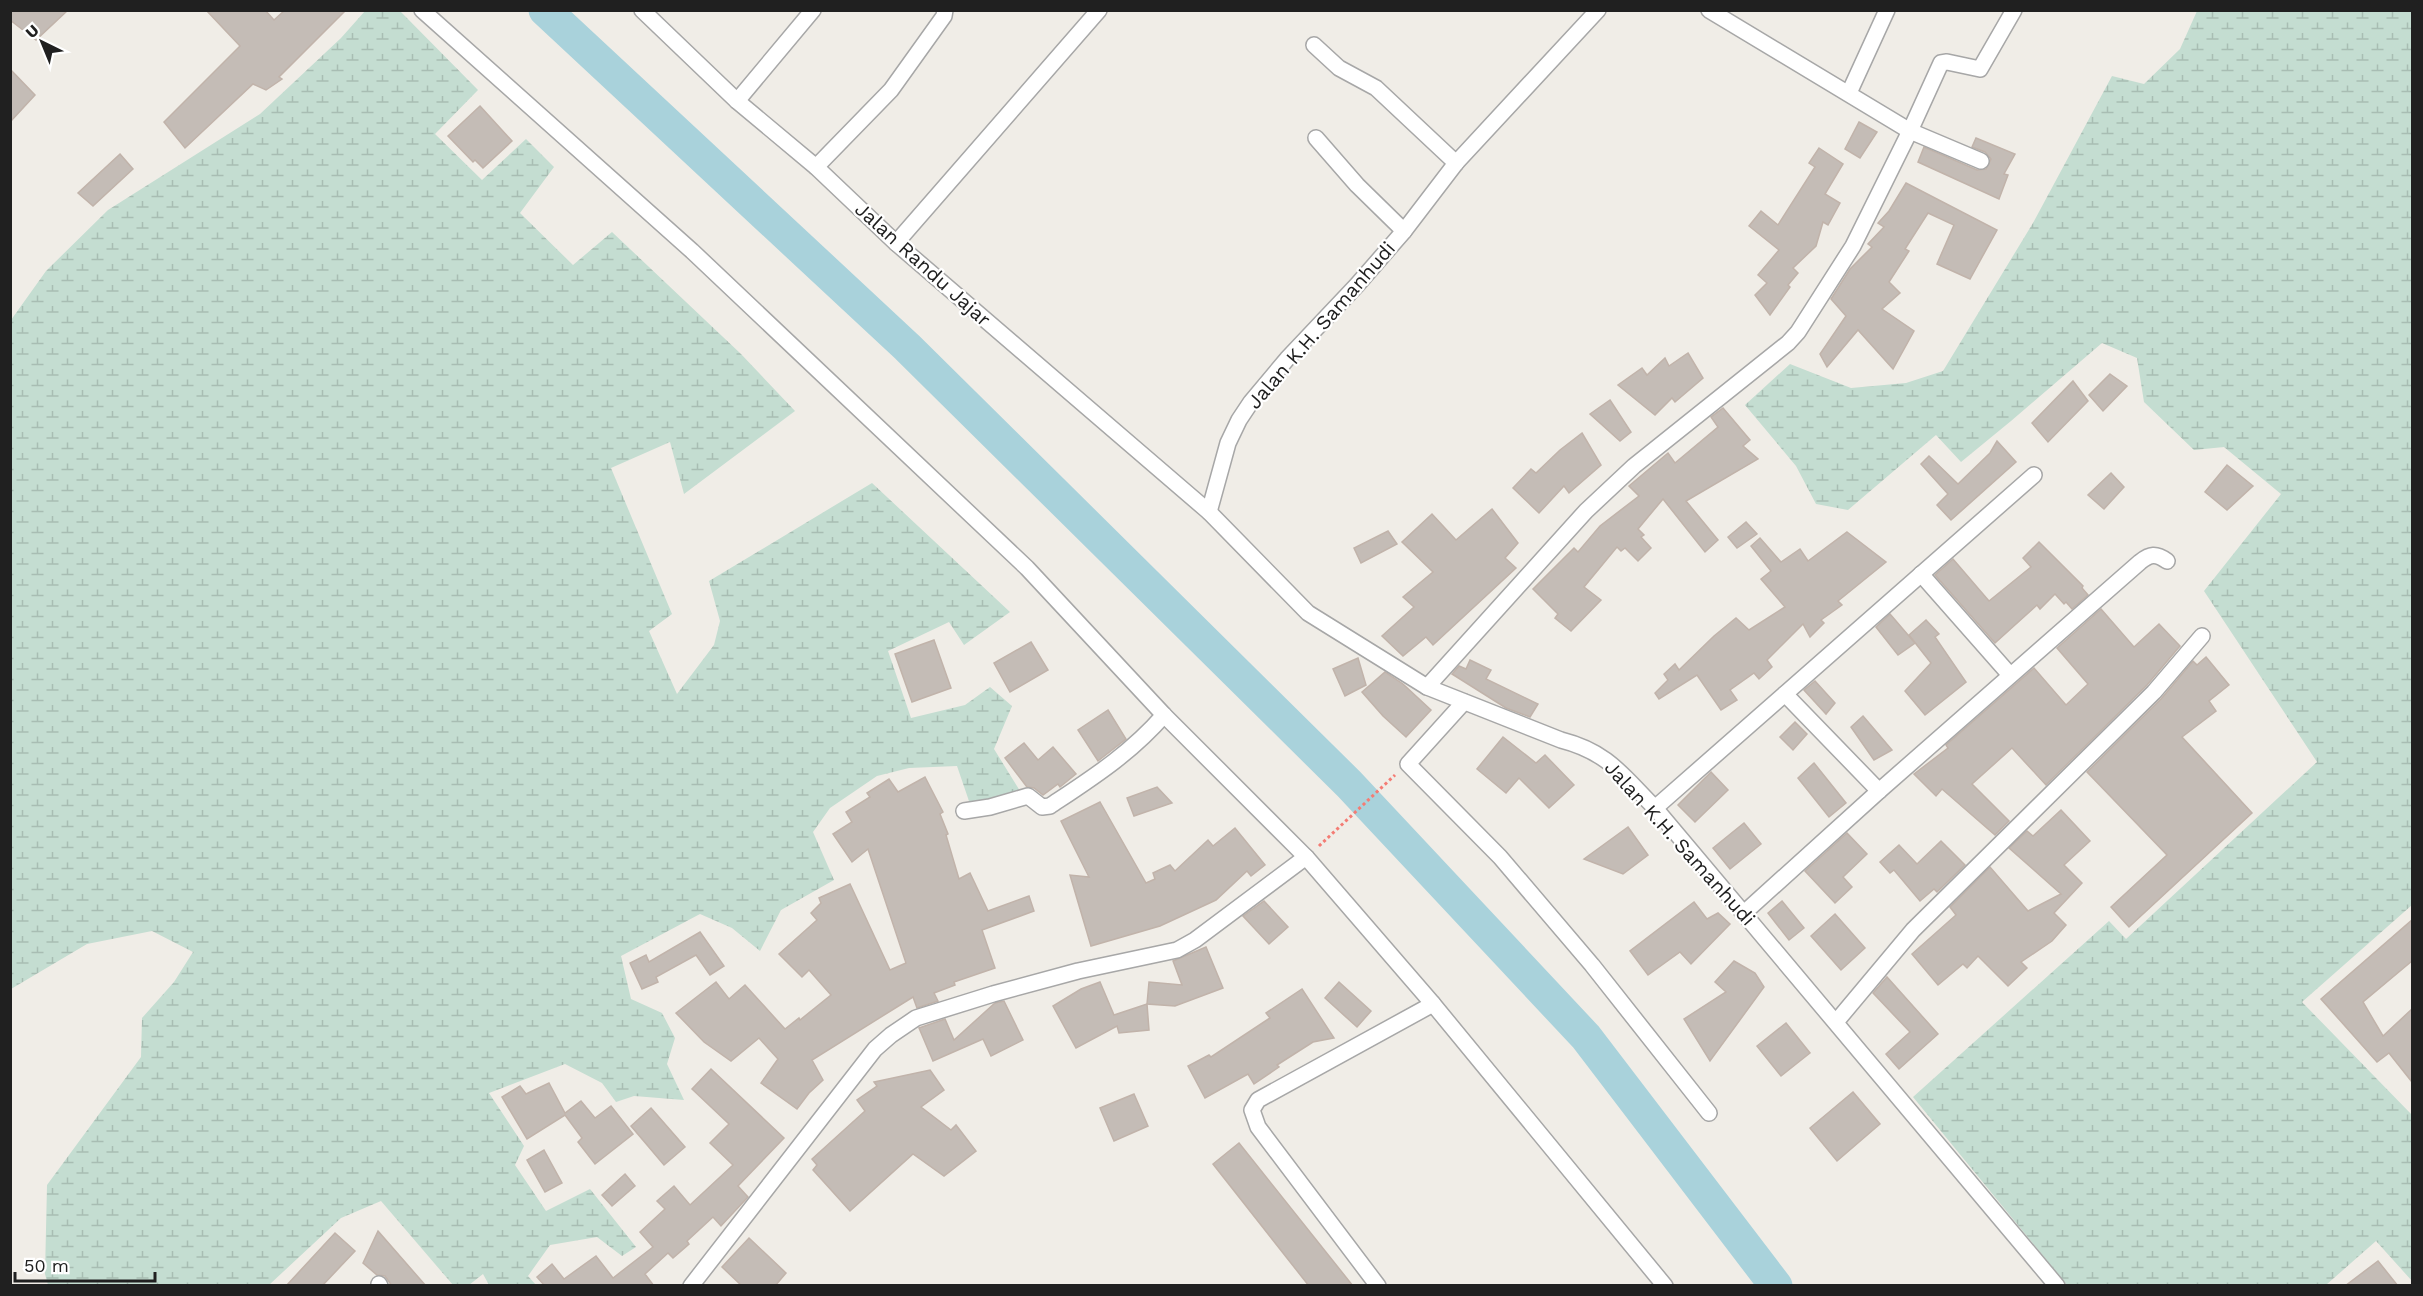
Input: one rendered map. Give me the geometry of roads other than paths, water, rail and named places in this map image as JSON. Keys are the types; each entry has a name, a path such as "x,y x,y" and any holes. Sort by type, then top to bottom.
{"street":[{"path":"422,10 692,251 1018,560 1164,715 1306,857 1433,1004 1665,1286"},
{"name":"Jalan Randu Jajar","path":"642,10 736,101 816,167 896,243 1209,512"},
{"path":"736,101 813,10"},
{"path":"816,167 891,90 944,16 945,10"},
{"path":"896,243 1099,10"},
{"name":"Jalan K.H. Samanhudi","path":"1598,10 1456,163 1404,231 1287,360 1239,420 1228,443 1209,512 1308,613 1427,687 1597,753 1614,767 1654,808 1744,913 2057,1286"},
{"path":"1709,10 1910,131 1981,161"},
{"path":"1849,93 1887,10"},
{"path":"1427,687 1586,511 1634,466 1788,343 1798,332 1853,246 1941,63 1947,62 1980,69 2014,10"},
{"path":"1314,45 1339,68 1376,88 1456,163"},
{"path":"1316,138 1356,185 1404,231"},
{"path":"1654,808 2034,475"},
{"path":"1744,913 1879,791 2147,556 2160,556 2167,561"},
{"path":"1921,574 2010,675"},
{"path":"1836,1022 1913,930 2154,692 2202,636"},
{"path":"1785,694 1879,791"},
{"path":"1464,702 1408,764 1500,857 1599,974 1709,1113"},
{"path":"964,811 990,807 1028,796 1045,808 1094,778 1146,735 1164,715"},
{"path":"691,1286 875,1049 902,1027 916,1018 993,993 1078,971 1177,950 1195,940 1306,857"},
{"path":"1378,1286 1258,1127 1252,1110 1258,1100 1433,1004"}],"waterway":[{"path":"545,10 907,347 1349,784 1586,1037 1776,1286"}]}
